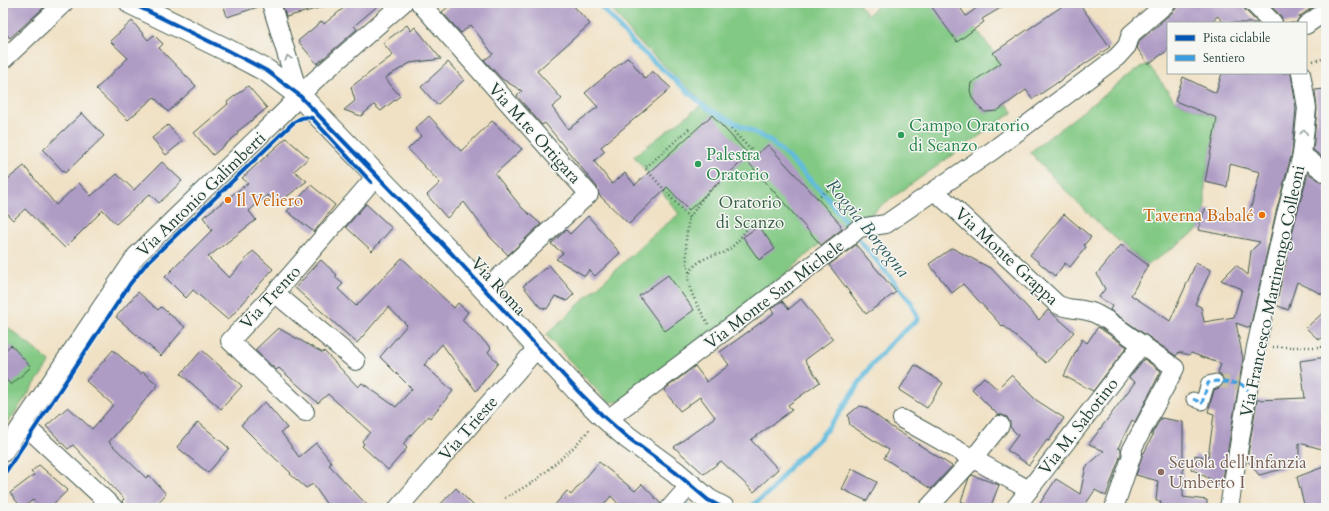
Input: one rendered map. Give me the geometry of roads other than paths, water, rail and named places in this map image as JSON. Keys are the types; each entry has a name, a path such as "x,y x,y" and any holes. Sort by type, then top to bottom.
{"street":[{"path":"3,60 64,3"},
{"name":"Via Roma","path":"131,3 229,51 266,71 299,95 377,175 577,390 627,437 690,485 710,505"},
{"path":"271,3 299,95"},
{"name":"Via Antonio Galimberti","path":"3,453 136,256 283,113 299,95 403,3"},
{"name":"Via M.te Ortigara","path":"420,3 589,194 485,290"},
{"name":"Via Monte San Michele","path":"605,417 856,231 886,224 1040,116 1117,57 1127,46 1131,34 1167,3"},
{"path":"1253,3 1272,22"},
{"path":"1307,24 1326,11"},
{"name":"Via Francesco Martinengo Colleoni","path":"1229,508 1237,464 1244,387 1256,347 1286,214 1302,155 1307,108 1306,74"},
{"path":"1302,155 1326,173"},
{"name":"Via Trento","path":"306,412 230,341 275,293 377,175"},
{"name":"Via Monte Grappa","path":"934,191 1057,304 1065,308 1088,311 1096,314 1175,368 1131,451 1133,452 1114,508"},
{"path":"275,293 356,361"},
{"name":"Via M. Sabotino","path":"1016,508 1142,344"},
{"name":"Via Trieste","path":"398,508 538,347"},
{"path":"1193,399 1202,403 1208,383 1216,381"},
{"path":"902,419 1029,490"},
{"path":"22,425 33,433 114,508"},
{"path":"928,508 973,459 1000,425"},
{"path":"670,508 690,485"}],"waterway":[{"name":"Roggia Borgogna","path":"598,3 634,44 703,105 769,140 788,157 826,196 856,236 911,302 918,319 889,345 870,367 838,415 819,439 791,465 770,492 754,504"}],"tunnel":[{"path":"1216,381 1241,384"}],"place":[{"name":"Campo Oratorio di Scanzo","path":"901,135"},
{"name":"Palestra Oratorio","path":"698,164"},
{"name":"Il Veliero","path":"228,200"},
{"name":"Taverna Babalé","path":"1262,215"},
{"name":"Scuola dell'Infanzia Umberto I","path":"1161,472"}],"park label":[{"name":"Oratorio di Scanzo","path":"750,212"}]}
